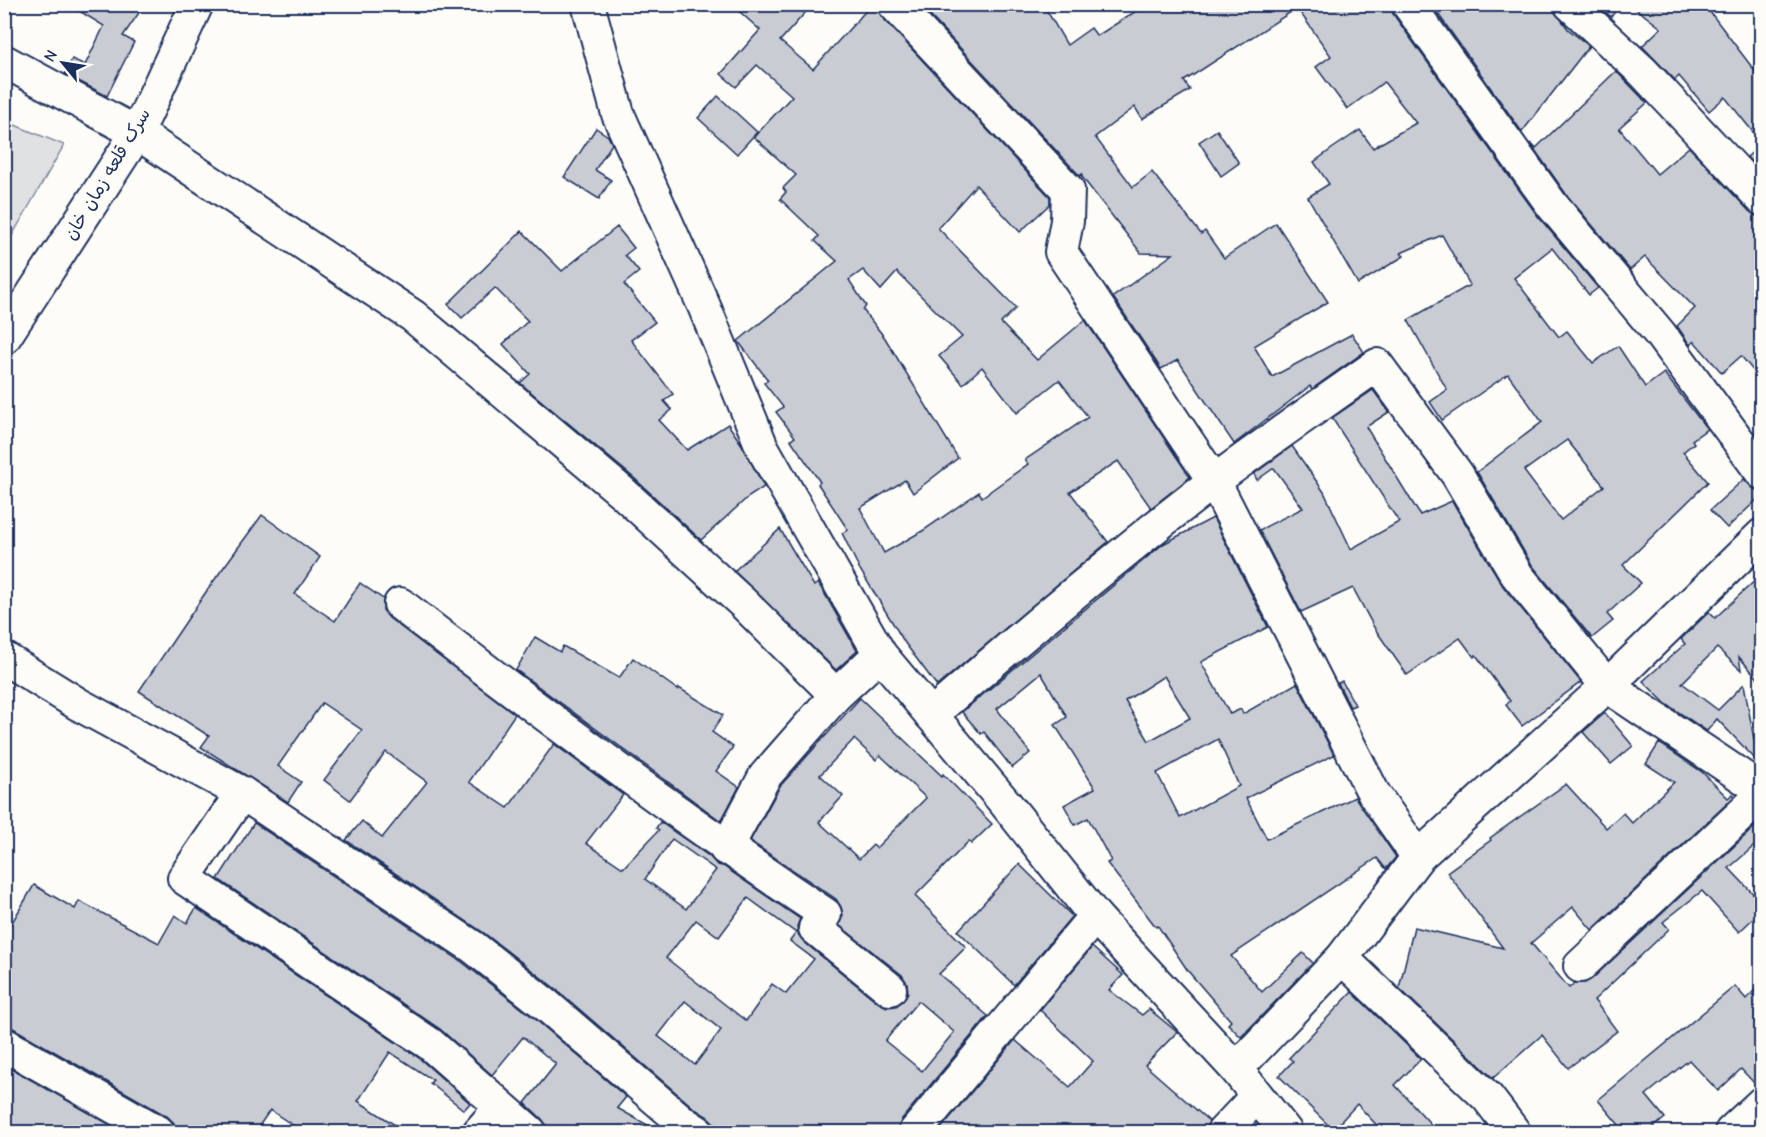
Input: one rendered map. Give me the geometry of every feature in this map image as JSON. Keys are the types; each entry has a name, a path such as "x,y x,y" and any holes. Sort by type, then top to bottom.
{"street":[{"name":"سرک قلعه زمان خان","path":"4,338 137,132 197,4"},
{"path":"588,4 618,114 704,306 762,447 880,654 1095,916 1236,1069 1286,1132"},
{"path":"894,4 1068,190 1067,221 1061,252 1214,481 1374,794 1418,857"},
{"path":"1408,4 1552,205 1660,334 1761,473"},
{"path":"1570,4 1643,72 1761,199"},
{"path":"4,61 137,132 413,316 622,492 743,603 836,695"},
{"path":"931,715 1032,627 1214,481 1377,365 1457,474 1517,575 1607,686 1761,790"},
{"path":"1236,1069 1342,958 1418,857 1607,686 1761,535"},
{"path":"400,604 499,681 726,849 825,914 815,928 890,989"},
{"path":"726,849 765,776 836,695 880,654"},
{"path":"4,658 78,704 242,793 473,947 545,1004 684,1123 698,1132"},
{"path":"242,793 184,878 430,1044 530,1132"},
{"path":"1580,966 1761,795"},
{"path":"915,1132 1095,916"},
{"path":"1342,958 1488,1098 1514,1132"},
{"path":"4,1044 158,1132"},
{"path":"1223,1132 1256,1097"},
{"path":"1731,1132 1761,1103"},
{"path":"479,1132 501,1107"}],"shaded area":[{"path":"5,121 64,145 5,248"}],"building":[{"path":"68,4 145,4 123,36 134,42 107,96 65,74 72,59 85,65 104,26"},
{"path":"731,4 813,4 780,41 813,69 872,4 877,4 881,16 1050,197 1050,204 1020,232 976,185 938,228 1016,308 1001,323 1037,360 1085,320 1190,477 1151,508 1118,461 1070,492 1108,542 937,686 905,643 859,568 842,533 848,530 818,484 820,482 791,440 795,437 776,412 783,407 764,383 768,380 738,341 837,261 815,241 819,236 780,199 786,192 783,188 796,175 754,137 792,96 757,65 736,87 721,74 760,30","holes":["863,270 881,290 897,272 962,337 939,356 963,384 982,367 1017,413 1059,380 1088,417 1025,460 1028,464 982,497 979,492 924,530 884,553 860,508 905,480 913,493 958,458 885,338 863,310 866,306 849,280"]},
{"path":"919,4 1043,4 1067,45 1091,28 1097,36 1147,4 1390,4 1393,14 1537,215 1598,288 1589,295 1552,248 1514,278 1559,337 1567,331 1593,363 1618,346 1645,387 1664,373 1707,429 1692,440 1694,443 1683,452 1708,482 1623,565 1641,583 1607,614 1613,621 1592,638 1532,565 1477,472 1542,422 1508,374 1442,420 1430,402 1447,390 1408,320 1470,285 1442,235 1401,253 1404,256 1358,284 1308,197 1329,184 1314,162 1333,148 1360,130 1373,148 1416,123 1384,82 1347,109 1316,67 1331,56 1297,8 1184,81 1190,90 1142,119 1135,107 1095,137 1133,187 1152,172 1201,234 1205,231 1224,258 1276,223 1328,302 1254,346 1272,377 1352,334 1364,352 1312,389 1310,386 1234,444 1178,360 1161,369 1113,297 1173,254 1141,253 1082,174 1080,176","holes":["1567,440 1604,486 1561,520 1524,471"]},
{"path":"1431,4 1550,4 1568,29 1589,46 1522,132"},
{"path":"1597,4 1621,4 1611,17"},
{"path":"1630,4 1704,4 1761,79 1761,142 1725,97 1709,111 1679,76 1675,80 1642,46 1661,28"},
{"path":"1616,71 1647,103 1619,128 1657,174 1689,147 1749,211 1756,216 1761,216 1761,380 1741,356 1722,373 1694,341 1690,345 1677,326 1695,308 1645,257 1630,270 1566,194 1530,143 1536,148"},
{"path":"718,96 757,132 737,154 698,118"},
{"path":"596,128 608,136 612,144 595,170 611,180 599,199 564,177"},
{"path":"1217,130 1239,163 1221,176 1199,142"},
{"path":"1761,145 1761,172 1747,157"},
{"path":"617,227 634,248 625,255 639,272 624,284 655,322 631,340 673,394 664,401 672,410 659,420 687,450 728,424 764,487 747,498 701,540 634,478 520,383 530,374 503,344 528,321 495,288 462,318 448,304 522,231 562,271"},
{"path":"1373,390 1389,412 1366,427 1420,515 1452,501 1503,586 1581,682 1522,726 1506,705 1510,701 1476,655 1474,657 1460,638 1407,675 1375,629 1353,588 1301,612 1259,530 1303,508 1274,468 1257,480 1254,474 1292,446 1324,492 1351,549 1399,522 1332,418"},
{"path":"1744,479 1754,489 1761,491 1761,496 1727,528 1710,510"},
{"path":"262,515 320,557 295,594 335,621 360,583 383,599 383,610 389,618 515,714 469,782 508,808 554,744 623,795 586,843 623,868 659,830 656,828 660,822 710,857 717,865 723,866 800,919 797,926 798,934 804,942 887,1007 896,1006 904,1000 908,992 907,983 902,975 839,925 843,915 836,899 750,841 780,786 860,698 942,776 943,774 992,824 971,844 969,841 915,896 966,947 939,974 988,1016 901,1120 898,1132 723,1132 557,990 484,933 346,840 362,821 382,838 427,782 386,752 350,800 324,780 362,730 322,703 278,766 301,782 288,802 201,747 209,736 139,691 210,586","holes":["854,739 876,760 880,755 926,798 876,848 873,845 859,859 819,822 843,796 820,775","672,839 716,870 686,909 645,879","748,898 796,933 790,941 814,959 786,994 772,984 746,1021 666,958 696,920 719,937","685,1001 721,1030 695,1065 658,1036","918,1001 954,1032 922,1071 885,1041"]},
{"path":"1213,518 1268,627 1201,662 1230,714 1241,709 1243,714 1297,683 1334,755 1246,798 1267,839 1355,797 1396,857 1386,869 1377,858 1231,956 1262,992 1303,953 1313,963 1241,1037 1228,1024 1231,1021 1188,971 1158,926 1156,927 1107,863 1111,861 1088,818 1075,825 1064,805 1095,788 1055,725 1067,717 1041,673 997,709 1030,753 1012,768 984,732 981,734 962,712 1163,544","holes":["1164,676 1190,718 1149,741 1125,701","1218,739 1239,786 1180,818 1157,773"]},
{"path":"780,529 814,586 818,583 857,651 836,670 734,571"},
{"path":"1761,575 1761,682 1739,657 1741,670 1717,648 1682,683 1718,710 1744,684 1758,762 1717,719 1707,731 1665,703 1643,681 1685,644 1681,639 1709,612 1715,618"},
{"path":"535,637 560,652 563,646 619,678 633,658 678,690 679,688 723,715 712,732 733,747 716,771 739,787 721,821 516,670"},
{"path":"1342,681 1355,705 1350,707 1338,683"},
{"path":"1605,713 1633,746 1611,764 1583,732"},
{"path":"1659,743 1702,772 1728,798 1733,794 1735,796 1592,930 1573,907 1531,943 1569,988 1575,983 1585,983 1759,823 1761,840 1729,868 1761,902 1761,911 1739,932 1702,891 1663,922 1669,929 1594,1000 1617,1031 1568,1068 1542,1035 1493,1078 1399,988 1414,927 1503,948 1447,872 1566,784 1606,828 1623,813 1632,823 1674,782 1646,764"},
{"path":"254,823 462,962 534,1018 626,1097 617,1108 660,1132 548,1132 542,1119 525,1103 556,1064 523,1037 492,1075 440,1029 218,879"},
{"path":"1019,864 1072,916 1014,985 958,931"},
{"path":"34,885 75,909 79,901 159,943 175,915 187,923 196,908 419,1058 470,1103 464,1110 430,1083 433,1080 390,1052 358,1101 406,1132 303,1132 270,1110 255,1132 176,1132 174,1123 167,1116 13,1028 4,1026 4,936"},
{"path":"1092,947 1123,975 1109,990 1142,1015 1149,1009 1177,1032 1145,1065 1209,1121 1206,1132 938,1132 1015,1040 1070,1087 1093,1061 1040,1010"},
{"path":"1761,984 1761,1086 1757,1086 1741,1069 1718,1091 1689,1060 1646,1095 1665,1118 1648,1132 1625,1132 1598,1100 1735,986 1746,999"},
{"path":"1352,992 1421,1059 1395,1085 1438,1132 1383,1132 1357,1104 1333,1130 1279,1076 1293,1061 1289,1058"},
{"path":"12,1069 123,1132 4,1132 4,1081"}]}
